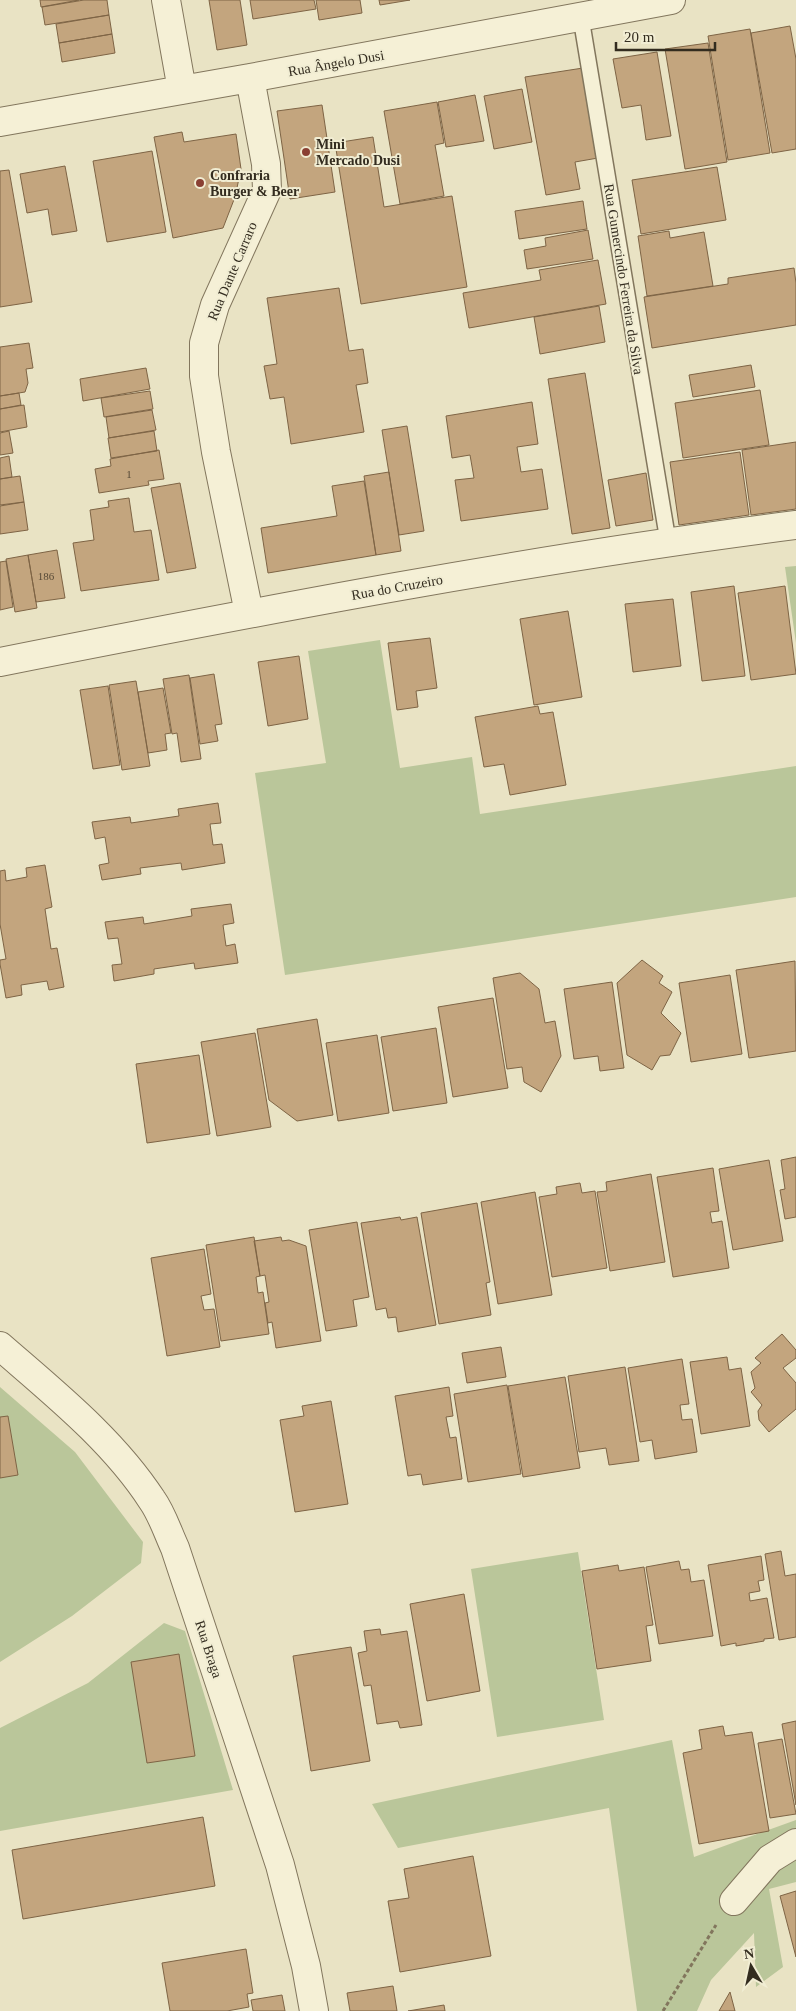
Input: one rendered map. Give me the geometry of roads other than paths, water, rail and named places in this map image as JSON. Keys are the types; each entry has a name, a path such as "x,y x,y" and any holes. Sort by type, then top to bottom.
{"street":[{"path":"166,0 182,90"},
{"name":"Rua Ângelo Dusi","path":"0,122 581,18 670,0"},
{"name":"Rua Dante Carraro","path":"249,613 216,452 204,376 204,343 215,305 267,190 266,164 250,78"},
{"name":"Rua do Cruzeiro","path":"0,662 249,613 668,541 796,525"},
{"name":"Rua Braga","path":"0,1346 61,1398 118,1455 153,1501 175,1548 280,1865 306,1966 314,2011"},
{"path":"734,1902 770,1859 796,1843"}],"lane":[{"name":"Rua Gumercindo Ferreira da Silva","path":"581,18 668,541"}],"place":[{"name":"Mini Mercado Dusi","path":"306,152"},
{"name":"Confraria Burger & Beer","path":"200,183"}]}
